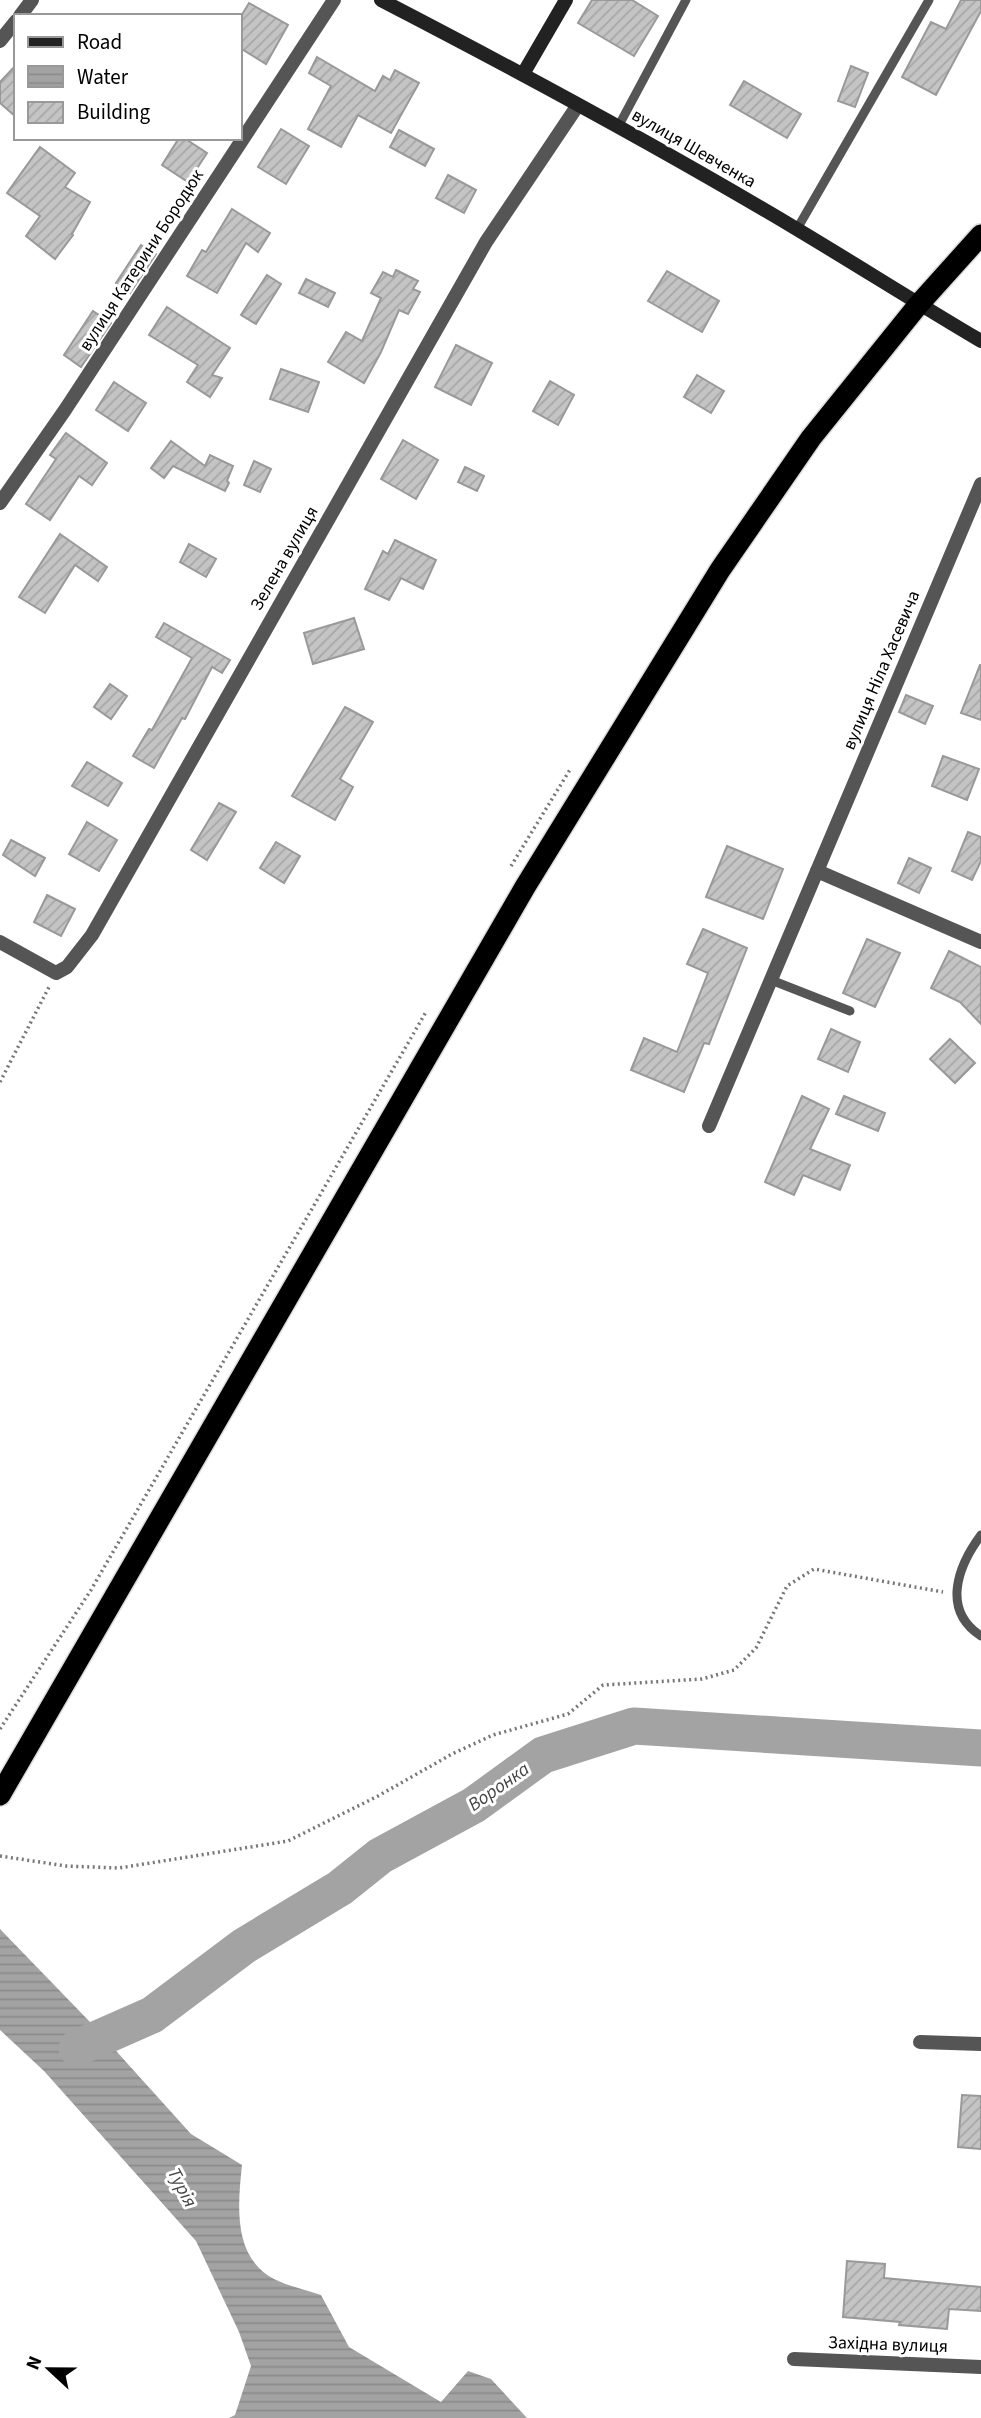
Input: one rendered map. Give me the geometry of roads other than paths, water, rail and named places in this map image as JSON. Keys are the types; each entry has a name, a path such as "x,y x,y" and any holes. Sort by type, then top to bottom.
{"highway":[{"path":"0,1795 525,887 720,570 811,438 919,304 981,235"}],"street":[{"name":"вулиця Катерини Бородюк","path":"0,503 65,410 334,0"},
{"name":"вулиця Шевченка","path":"381,0 618,127 797,229 981,341"},
{"path":"523,74 566,0"},
{"path":"0,41 14,24"},
{"name":"Зелена вулиця","path":"0,942 56,973 67,967 92,935 486,242 578,105"},
{"name":"вулиця Ніла Хасевича","path":"709,1126 981,484"},
{"path":"817,871 981,942"},
{"path":"920,2042 981,2044"},
{"name":"Західна вулиця","path":"794,2359 981,2367"}],"lane":[{"path":"618,127 686,0"},
{"path":"797,229 929,0"},
{"path":"771,980 850,1011"},
{"path":"981,1535 958,1578 956,1594 961,1614 969,1628 981,1636"}],"water":[{"name":"Турія","path":"0,1929 90,2022 191,2134 242,2165 239,2196 241,2228 244,2244 260,2269 274,2279 321,2295 349,2347 441,2402 468,2371 491,2379 527,2418 229,2418 235,2415 251,2366 239,2332 196,2241 44,2071 0,2030"}],"waterway":[{"name":"Воронка","path":"77,2048 152,2015 244,1946 340,1888 380,1856 474,1805 543,1755 634,1726 981,1748"}]}
